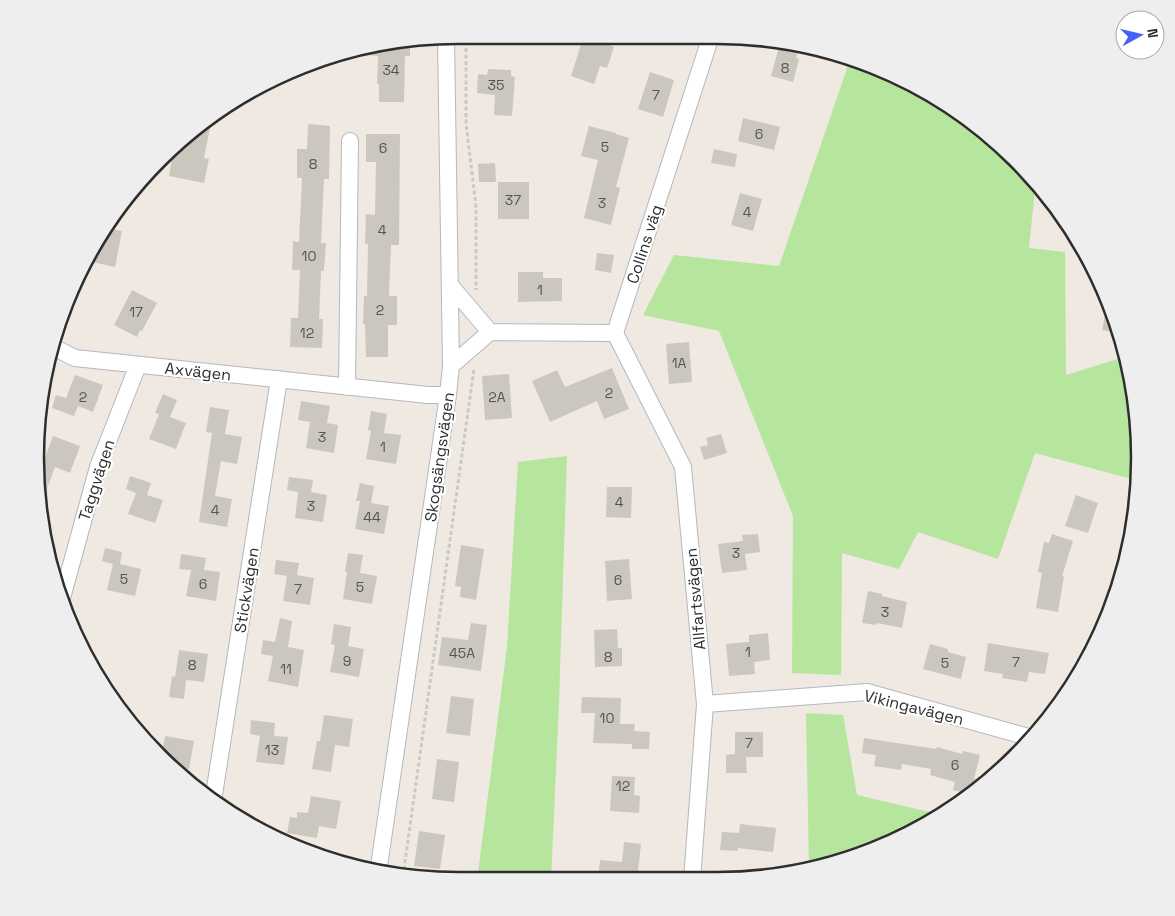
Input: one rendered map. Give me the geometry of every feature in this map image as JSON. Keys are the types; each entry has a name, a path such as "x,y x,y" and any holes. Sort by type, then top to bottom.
{"street":[{"name":"Skogsängsvägen","path":"379,864 451,366 446,44"},
{"name":"Collins väg","path":"615,333 708,44"},
{"path":"348,386 350,140"},
{"path":"450,285 490,332"},
{"path":"451,366 490,332 615,333"},
{"name":"Allfartsvägen","path":"615,333 683,467 705,704 693,872"},
{"name":"Axvägen","path":"58,350 75,358 448,396"},
{"name":"Taggvägen","path":"65,587 98,467 138,365"},
{"name":"Stickvägen","path":"214,793 278,379"},
{"name":"Vikingavägen","path":"705,704 867,692 1024,736"}],"green space":[{"path":"848,65 876,75 924,99 969,129 1010,165 1035,193 1029,248 1065,252 1066,375 1119,359 1128,404 1130,479 1035,453 998,559 918,532 899,569 842,553 841,675 792,673 793,516 719,331 643,315 674,255 779,266"},
{"path":"567,456 551,872 478,872 507,647 518,462"},
{"path":"806,713 843,715 857,795 931,812 876,841 809,861"}],"building":[{"path":"581,44 612,44 611,46 614,47 607,68 600,66 594,84 571,76"},
{"path":"410,47 410,56 405,56 404,102 379,102 379,84 377,84 378,56 368,55"},
{"path":"779,48 798,52 796,58 799,59 793,82 771,76"},
{"path":"488,69 511,70 511,76 515,77 512,116 494,115 495,95 477,93 478,74 487,75"},
{"path":"650,72 674,80 663,117 638,109"},
{"path":"743,118 780,127 774,150 738,141"},
{"path":"308,124 330,126 329,179 324,179 321,243 326,243 324,271 321,271 319,319 323,319 322,348 290,347 291,318 298,318 300,270 292,270 293,241 299,242 302,178 297,178 297,149 307,149"},
{"path":"210,126 204,158 209,159 204,183 169,176 172,159"},
{"path":"589,126 629,138 616,187 620,188 611,225 584,218 598,160 581,156"},
{"path":"366,134 400,134 399,245 391,245 389,296 397,296 397,325 388,325 388,357 366,357 365,324 363,324 364,296 367,296 368,244 365,244 366,214 375,215 376,162 366,162"},
{"path":"714,149 737,154 735,167 711,163"},
{"path":"495,163 496,182 479,182 478,164"},
{"path":"498,182 529,182 529,219 498,219"},
{"path":"740,193 762,199 753,231 731,225"},
{"path":"113,229 122,231 115,267 93,262"},
{"path":"597,253 614,255 611,273 595,270"},
{"path":"518,272 543,272 543,278 562,278 562,301 518,302"},
{"path":"132,290 157,303 137,337 114,325"},
{"path":"1105,314 1111,332 1102,330"},
{"path":"689,342 692,382 669,384 666,344"},
{"path":"612,368 629,409 604,419 597,401 550,422 532,381 557,370 565,387"},
{"path":"509,374 512,418 485,420 482,376"},
{"path":"75,375 103,385 93,412 78,406 74,416 52,408 56,395 66,398"},
{"path":"163,394 177,400 170,417 186,423 176,449 149,439 159,414 155,413"},
{"path":"301,401 330,406 327,423 338,425 334,453 306,448 310,422 298,420"},
{"path":"210,407 229,410 225,434 242,437 237,464 221,461 215,496 232,499 227,527 199,522 212,433 206,432"},
{"path":"371,411 387,414 384,433 401,435 396,464 366,459 371,431 368,430"},
{"path":"721,434 727,453 704,460 700,447 708,445 706,438"},
{"path":"53,436 80,446 70,473 55,467 46,493 44,460"},
{"path":"130,476 151,483 147,495 163,500 155,523 128,514 136,493 126,489"},
{"path":"289,477 313,480 311,492 327,495 323,522 295,518 298,492 287,490"},
{"path":"360,483 374,486 371,503 389,506 384,534 355,529 360,501 356,501"},
{"path":"607,487 632,487 631,518 606,517"},
{"path":"1076,495 1098,503 1088,533 1065,526"},
{"path":"758,534 760,552 745,554 747,570 722,573 718,544 743,541 742,535"},
{"path":"1052,534 1073,541 1062,576 1064,577 1058,612 1036,608 1042,573 1038,572 1044,542 1049,543"},
{"path":"461,545 484,549 476,600 460,597 461,587 455,586"},
{"path":"105,548 122,552 120,564 141,569 135,596 107,590 113,564 102,561"},
{"path":"348,553 363,555 360,573 377,576 372,604 343,599"},
{"path":"181,554 206,558 204,570 220,572 216,601 186,596 191,570 179,569"},
{"path":"629,559 632,599 607,601 605,561"},
{"path":"276,560 299,563 297,575 314,578 310,605 283,601 287,576 274,574"},
{"path":"868,591 907,602 902,628 877,623 876,625 862,623"},
{"path":"280,618 292,621 288,647 304,650 298,687 268,681 273,656 261,654 263,640 275,642"},
{"path":"471,623 487,625 481,671 438,665 442,637 468,640"},
{"path":"334,624 351,627 348,646 364,649 359,677 330,672 335,645 331,644"},
{"path":"617,629 618,648 622,648 622,666 595,667 594,630"},
{"path":"768,633 770,660 754,662 755,674 729,676 726,644 749,642 749,635"},
{"path":"988,643 1049,653 1045,674 1029,672 1027,682 1002,678 1003,674 984,671"},
{"path":"930,644 966,657 961,679 923,669"},
{"path":"179,650 208,654 204,682 186,680 184,699 169,697 172,676 175,677"},
{"path":"451,696 474,699 470,736 446,733"},
{"path":"582,697 621,698 620,724 635,724 634,731 650,732 649,749 632,749 632,744 593,743 595,713 581,713"},
{"path":"324,715 353,719 349,747 335,745 331,772 312,769 317,741 320,741"},
{"path":"251,720 275,723 274,736 288,737 284,765 256,762 260,736 250,734"},
{"path":"735,732 763,732 763,757 746,757 747,773 726,773 726,755 735,754"},
{"path":"165,736 194,741 189,769 184,768 163,749"},
{"path":"864,738 936,749 937,747 962,754 963,751 980,755 974,779 977,780 962,792 953,790 955,782 930,775 931,769 902,764 901,770 874,766 876,755 862,753"},
{"path":"437,759 459,762 454,802 432,799"},
{"path":"612,776 635,777 634,795 640,796 639,813 610,811"},
{"path":"311,796 341,801 336,829 319,826 317,838 287,833 290,817 297,818 297,812 308,813"},
{"path":"740,824 776,828 773,852 738,848 738,851 720,850 722,832 739,833"},
{"path":"419,831 445,835 440,869 414,866"},
{"path":"624,842 641,844 638,872 599,872 600,860 622,862"}]}
